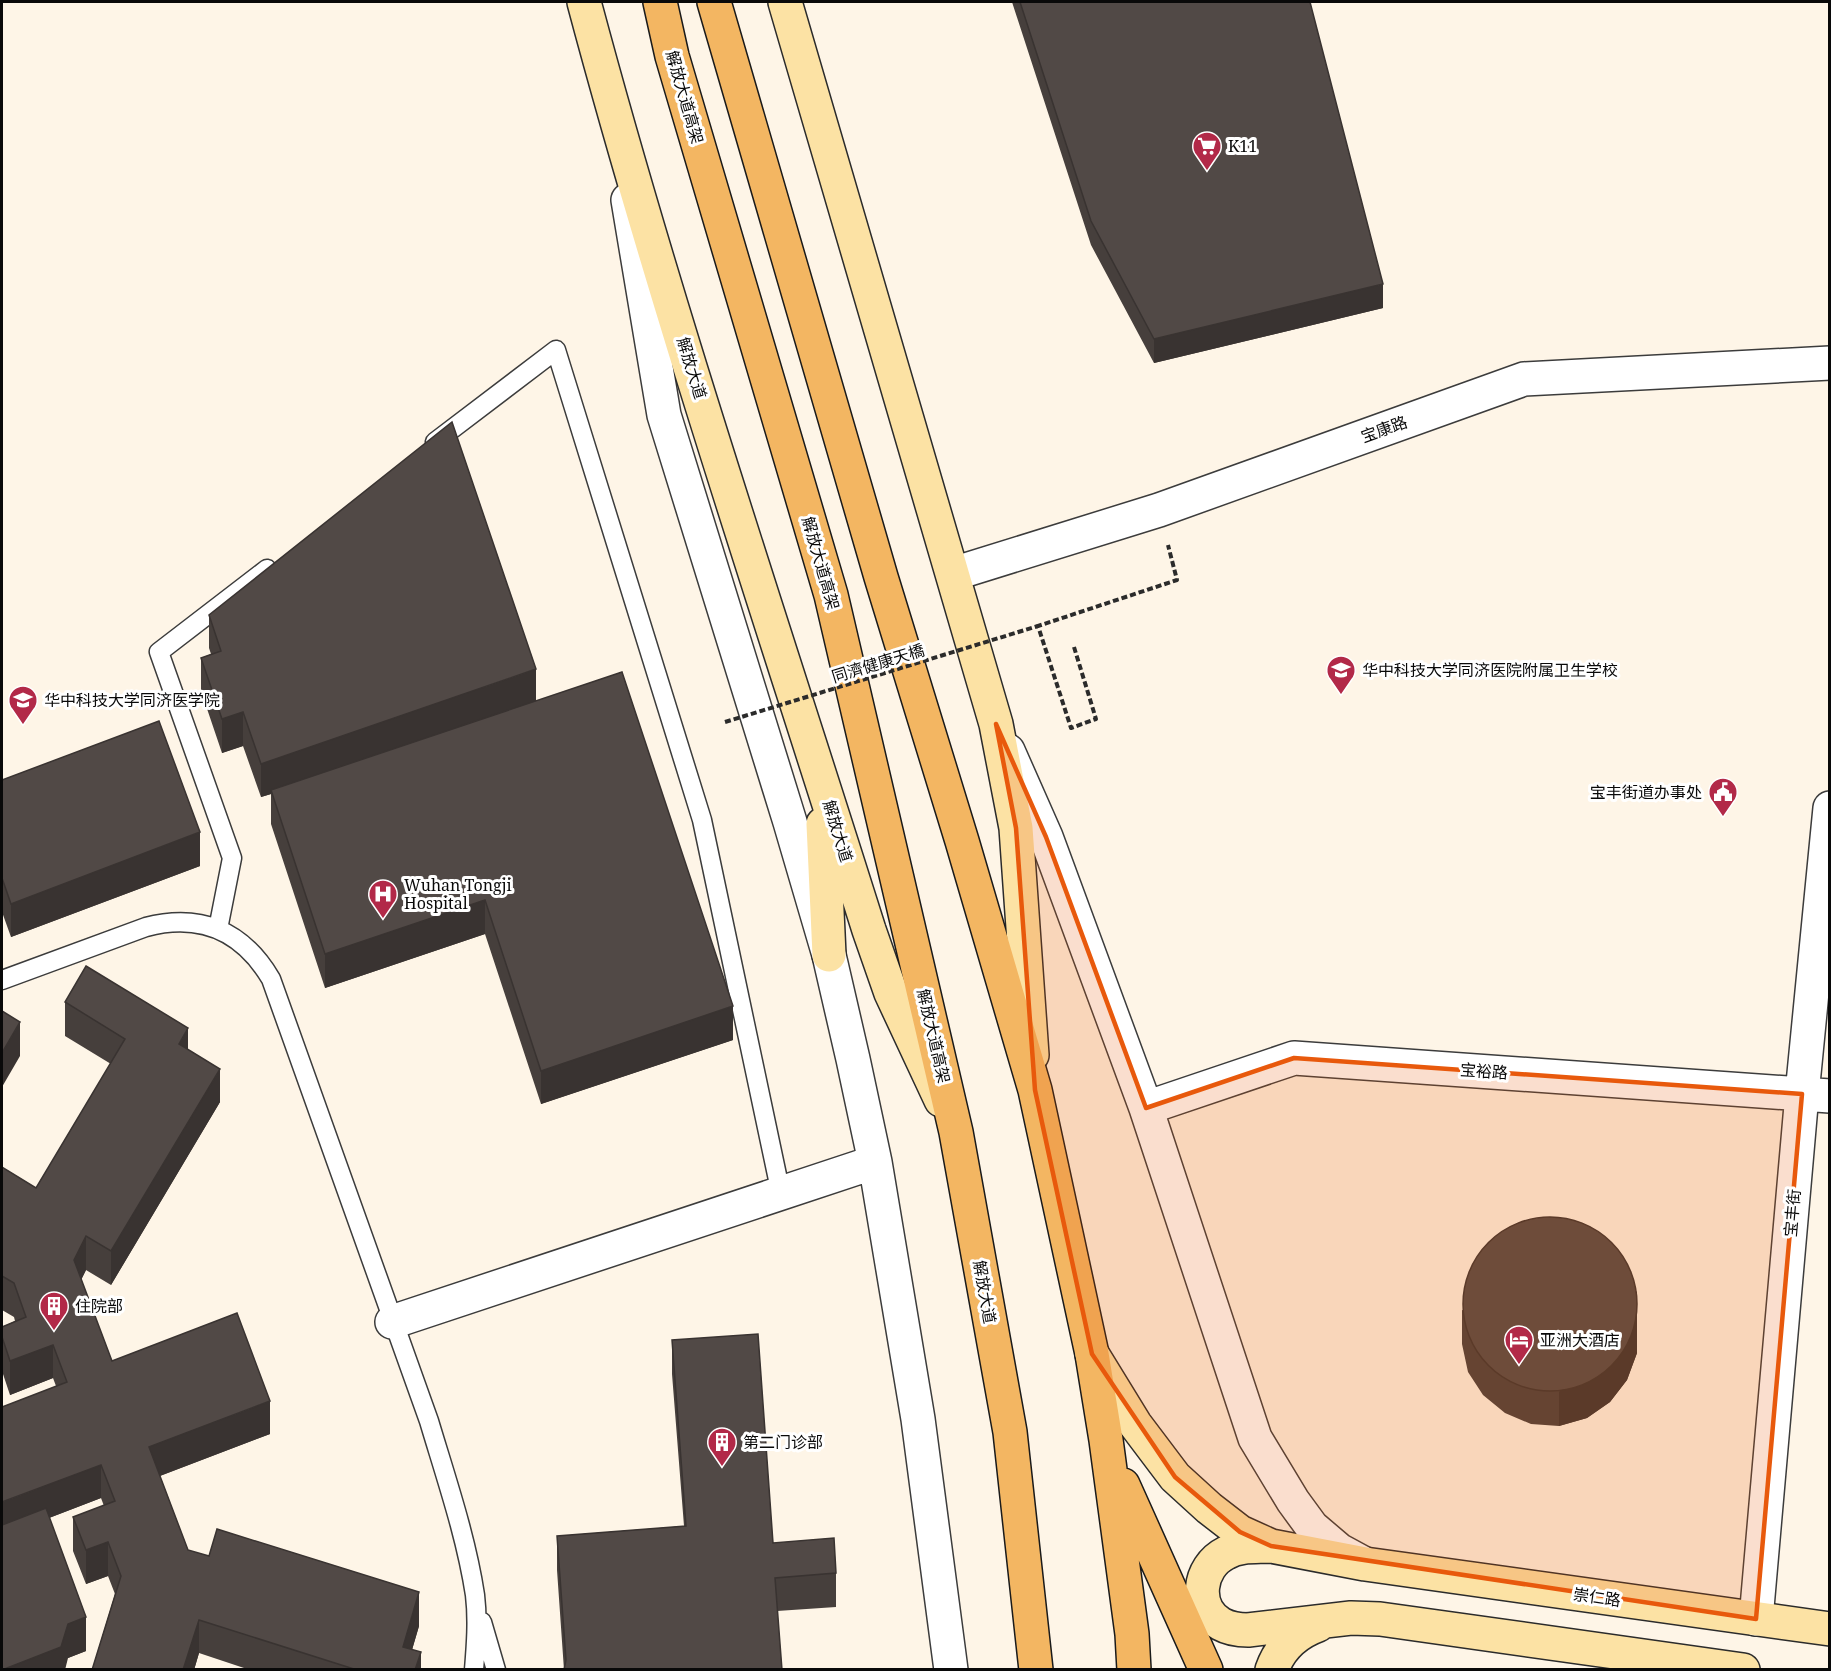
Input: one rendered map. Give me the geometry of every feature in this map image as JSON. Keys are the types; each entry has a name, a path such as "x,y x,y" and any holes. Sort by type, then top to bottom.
{"main road":[{"name":"解放大道","path":"584,2 612,106 696,382 868,930 891,993 956,1132 1010,1432 1036,1670"},
{"name":"解放大道高架","path":"660,2 672,56 831,595 956,1132"},
{"path":"714,2 881,578 962,841 1035,1090 1092,1354 1132,1634 1134,1670"},
{"path":"785,2 996,724 1016,828 1035,1090"},
{"path":"822,780 828,955"},
{"path":"1092,1354 1135,1424 1175,1477 1240,1532 1271,1546"},
{"path":"1106,1440 1130,1503 1206,1670"},
{"path":"1271,1546 1239,1548 1227,1552 1210,1565 1205,1575 1202,1595 1204,1605 1209,1613 1223,1625 1248,1630 1351,1618 1380,1619 1743,1670"},
{"name":"崇仁路","path":"1271,1546 1365,1564 1830,1629"},
{"path":"1272,1670 1275,1660 1293,1637 1331,1620"}],"street":[{"path":"612,106 664,415 783,800 828,955 854,1059 875,1162 918,1419 951,1670"},
{"name":"宝康路","path":"953,574 1159,510 1524,379 1830,363"},
{"path":"996,724 1046,837 1146,1108 1255,1438 1293,1501 1312,1527 1339,1550 1365,1564"},
{"name":"宝丰街","path":"1756,1619 1816,1095 1830,808"},
{"name":"宝裕路","path":"1146,1108 1294,1058 1816,1095"},
{"path":"392,1322 875,1162"}],"lane":[{"path":"423,451 556,350 702,820 781,1194"},
{"path":"218,929 232,858 159,652 282,558"},
{"path":"2,980 164,922 200,923 218,929 234,937 261,963 271,979 429,1421 466,1549 475,1598 496,1670"},
{"path":"474,1670 477,1642 475,1598"}],"path":[{"name":"同濟健康天橋","path":"725,722 1038,626 1177,580"},
{"path":"1038,626 1071,729 1096,719 1074,647"}],"highlighted area":[{"path":"996,724 1046,837 1146,1108 1294,1058 1802,1094 1756,1619 1271,1546 1240,1532 1175,1477 1092,1354 1035,1090 1016,828"}],"building":[{"name":"K11","path":"1020,2 1310,2 1383,284 1154,339 1091,221"},
{"path":"452,422 536,669 261,764 243,712 222,719 201,658 221,651 209,615"},
{"path":"622,672 733,1006 541,1071 485,900 325,954 271,790"},
{"path":"159,721 200,832 11,904 2,878 2,780"},
{"name":"住院部","path":"86,966 188,1028 179,1044 220,1069 111,1251 86,1236 74,1260 112,1361 237,1313 270,1401 149,1447 188,1550 209,1556 217,1529 419,1592 403,1647 421,1652 415,1670 357,1670 199,1620 183,1670 92,1670 121,1576 108,1542 86,1550 73,1517 115,1501 101,1465 2,1502 2,1407 67,1382 53,1345 10,1361 2,1337 2,1327 26,1317 14,1283 2,1276 2,1167 36,1188 125,1039 65,1002"},
{"path":"2,1011 20,1022 2,1053"},
{"name":"亚洲大酒店","path":"1550,1217 1567,1218 1583,1223 1599,1231 1612,1242 1623,1255 1631,1271 1636,1287 1636,1321 1631,1337 1623,1353 1612,1366 1599,1377 1583,1385 1567,1390 1550,1391 1533,1390 1517,1385 1501,1377 1488,1366 1477,1353 1469,1337 1464,1321 1463,1304 1464,1287 1469,1271 1477,1255 1488,1242 1501,1231 1517,1223 1533,1218"},
{"name":"第二门诊部","path":"758,1334 773,1543 834,1538 836,1573 775,1578 782,1670 564,1670 566,1660 557,1536 686,1526 672,1340"},
{"path":"46,1508 86,1617 68,1624 61,1647 2,1670 2,1525"}],"place":[{"name":"K11","path":"1207,172"},
{"name":"华中科技大学同济医院附属卫生学校","path":"1341,696"},
{"name":"华中科技大学同济医学院","path":"23,726"},
{"name":"宝丰街道办事处","path":"1723,818"},
{"name":"Wuhan Tongji Hospital","path":"383,920"},
{"name":"住院部","path":"54,1332"},
{"name":"亚洲大酒店","path":"1519,1366"},
{"name":"第二门诊部","path":"722,1468"}]}
